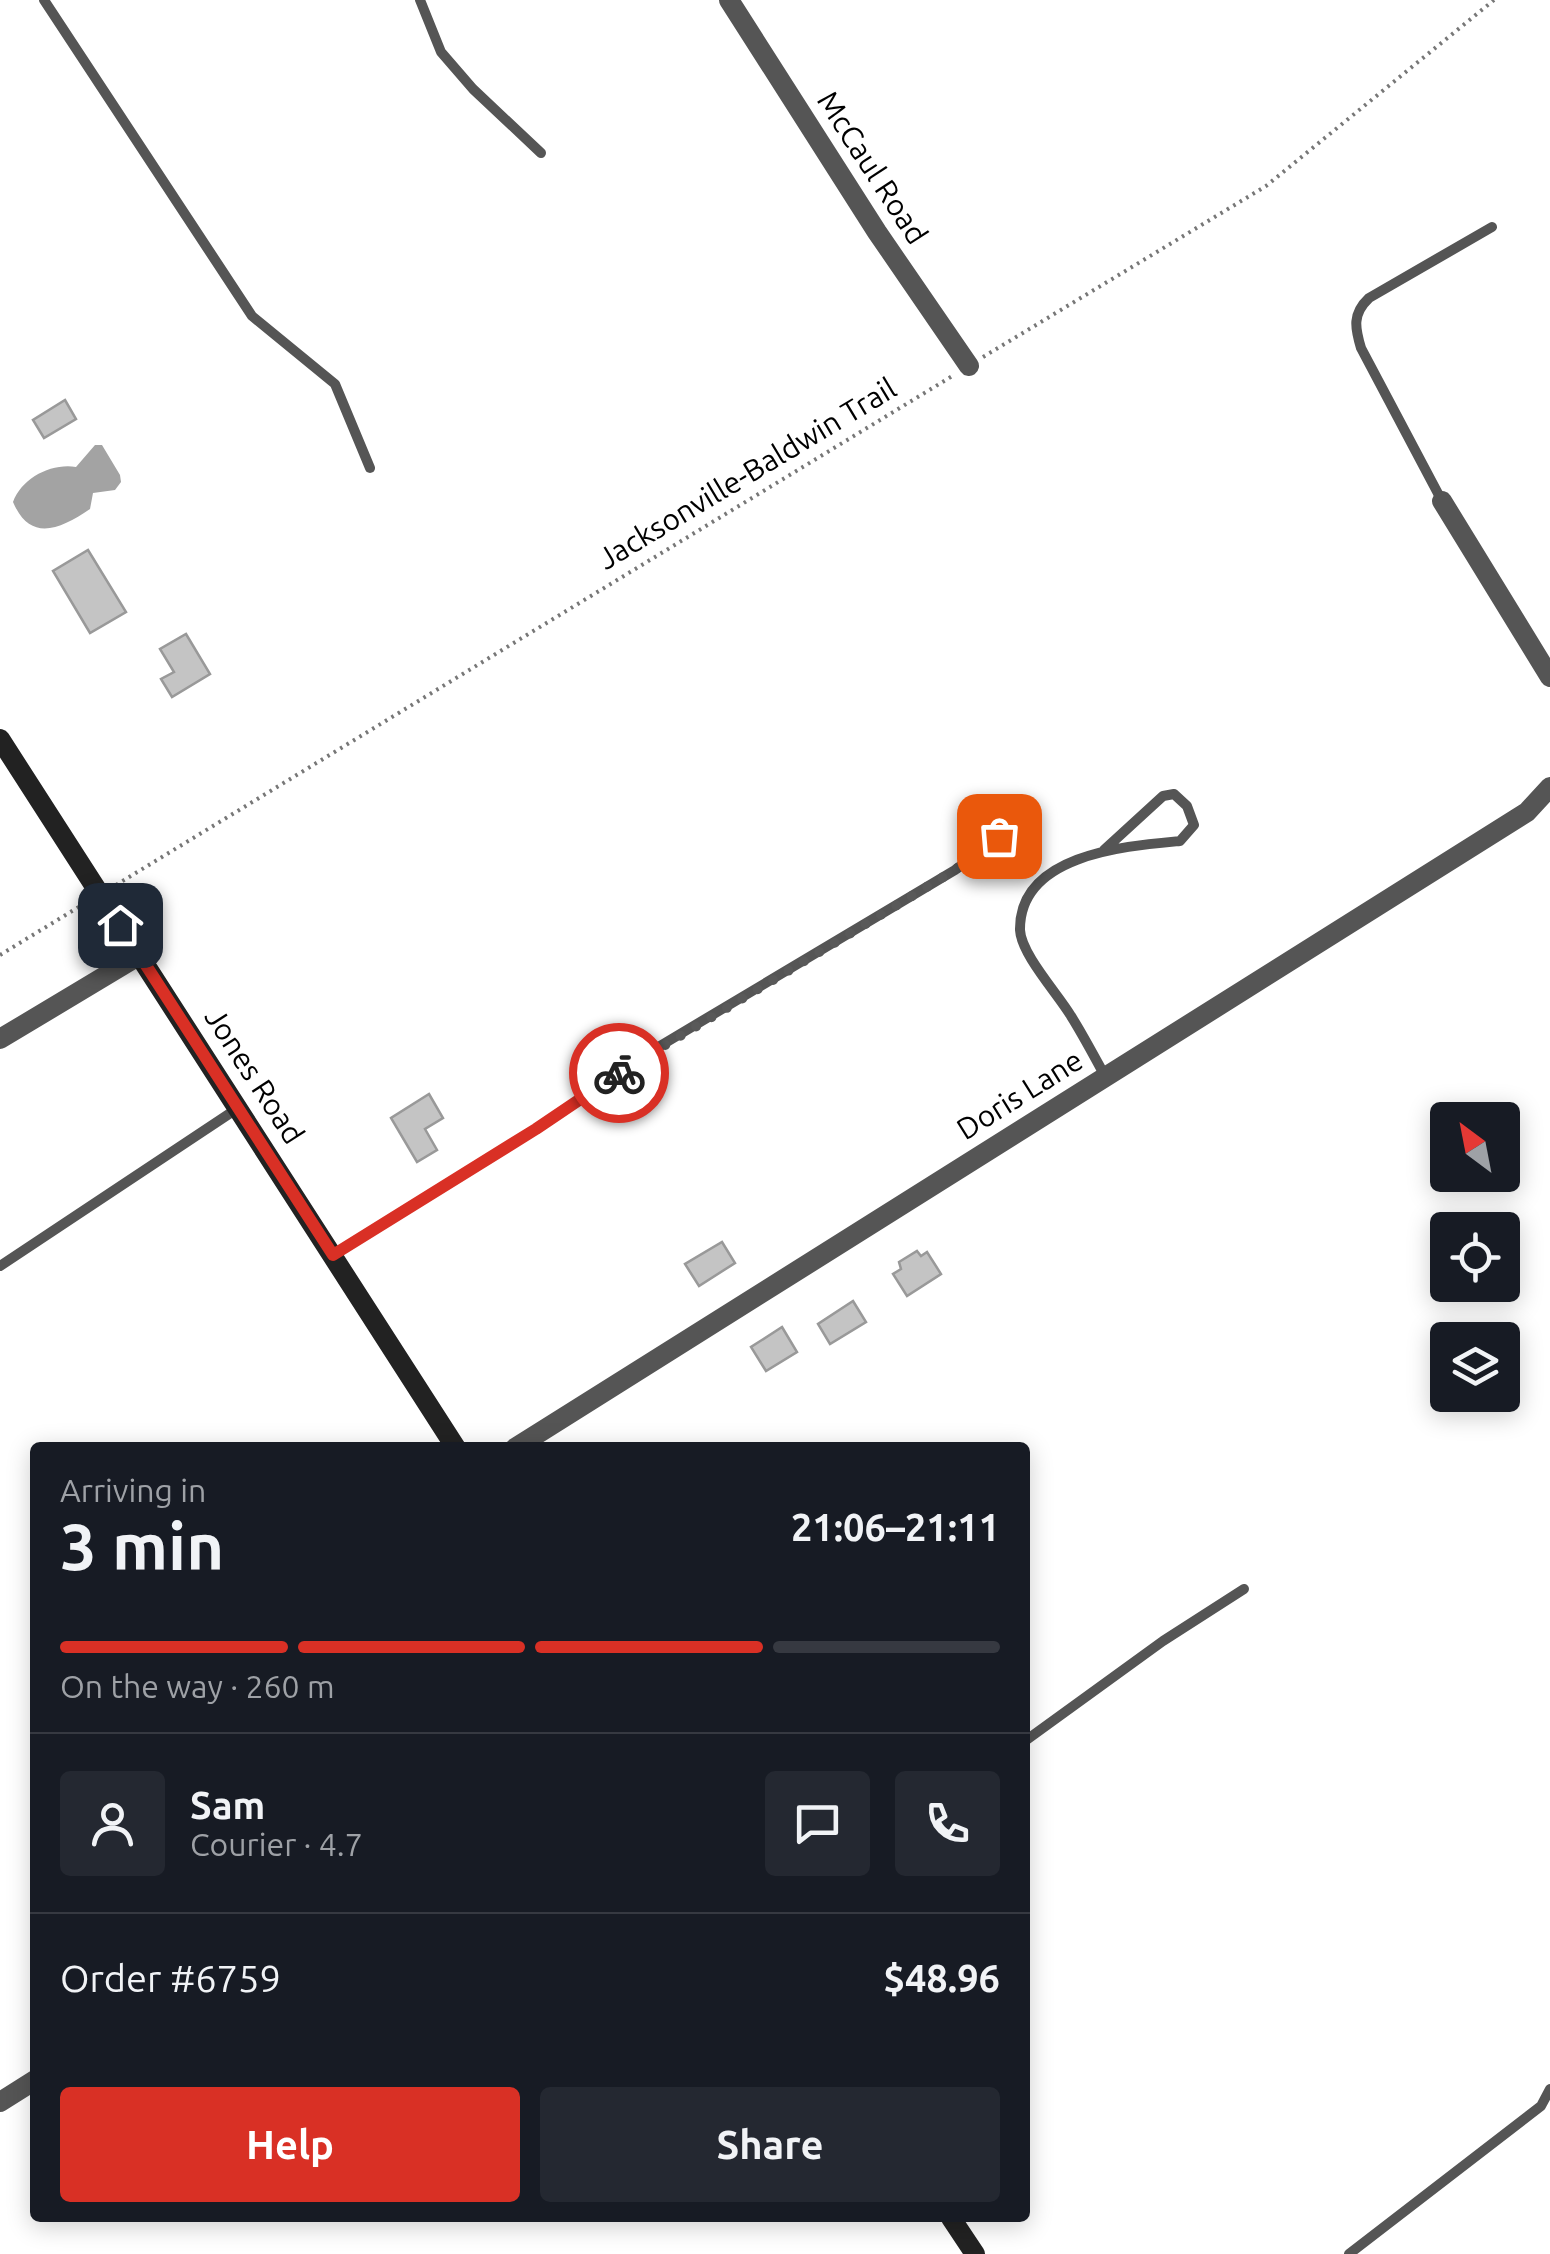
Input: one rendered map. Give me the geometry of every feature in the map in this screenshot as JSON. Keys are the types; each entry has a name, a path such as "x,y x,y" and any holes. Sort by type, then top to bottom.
{"street":[{"name":"McCaul Road","path":"729,0 877,232 969,366"},
{"path":"1442,501 1550,677"},
{"name":"Jones Road","path":"0,739 452,1442"},
{"name":"Doris Lane","path":"526,1442 1527,812 1550,787"},
{"path":"0,1039 140,956"},
{"path":"0,2102 30,2083"},
{"path":"955,2222 975,2254"}],"lane":[{"path":"44,0 252,316 335,384 370,468"},
{"path":"420,0 441,52 473,89 541,154"},
{"path":"1442,501 1361,348 1354,325 1360,306 1369,298 1492,227"},
{"path":"1104,850 1163,796 1174,794 1186,806 1194,825 1180,841 1104,850 1061,866 1042,879 1026,904 1020,930 1026,949 1106,1077"},
{"path":"333,1255 536,1129 655,1048 955,870 1022,820"},
{"path":"0,1266 239,1107"},
{"path":"1030,1737 1163,1641 1244,1589"},
{"path":"1348,2254 1541,2106 1550,2088"}],"path":[{"name":"Jacksonville-Baldwin Trail","path":"0,955 1266,186 1494,0"}],"shaded area":[{"path":"95,445 102,445 120,475 121,482 115,490 93,493 90,509 56,527 28,523 13,502 23,486 47,470 76,467"}],"building":[{"path":"65,400 76,419 44,438 33,420"},
{"path":"88,550 126,612 90,633 53,571"},
{"path":"186,634 210,674 172,697 161,679 174,672 160,649"},
{"path":"429,1094 443,1118 425,1129 437,1150 417,1162 391,1118"},
{"path":"722,1242 735,1263 699,1286 685,1264"},
{"path":"917,1251 921,1256 927,1252 941,1274 907,1296 893,1274 901,1269 899,1262"},
{"path":"853,1301 866,1322 830,1344 818,1324"},
{"path":"782,1327 797,1352 766,1371 751,1347"}],"way so far":[{"path":"619,1073 955,870 999,836"}],"route":[{"path":"120,925 333,1255 619,1073"}]}
